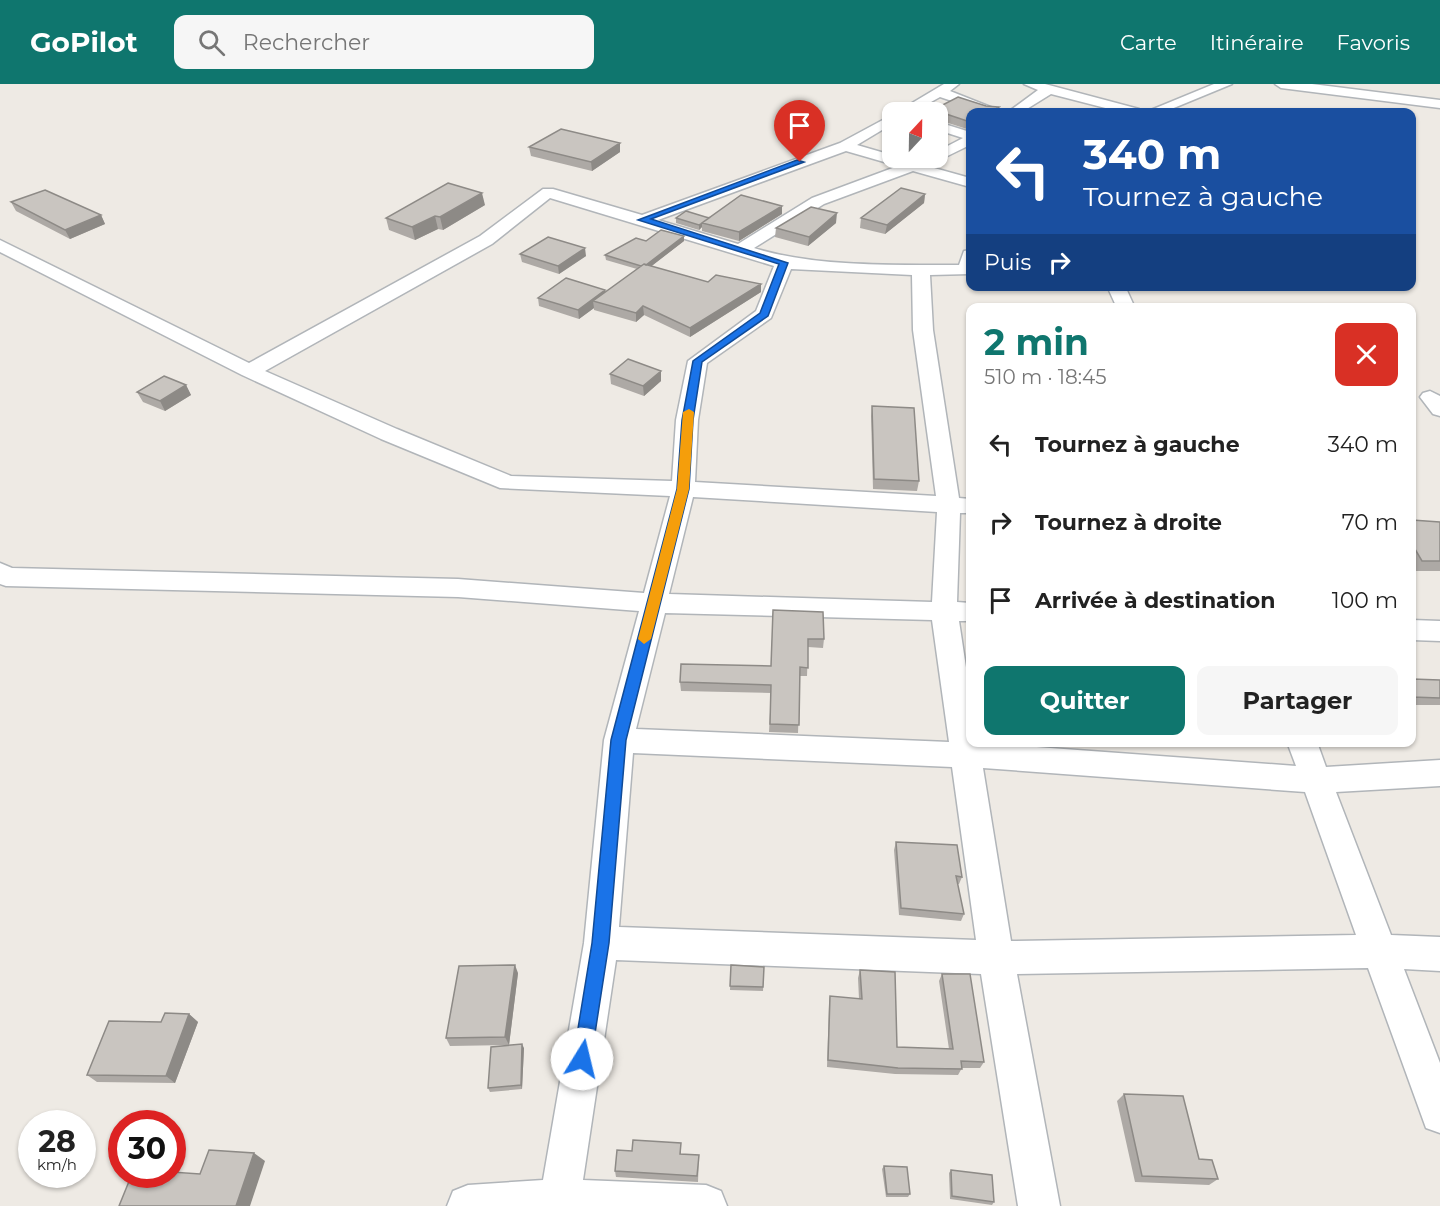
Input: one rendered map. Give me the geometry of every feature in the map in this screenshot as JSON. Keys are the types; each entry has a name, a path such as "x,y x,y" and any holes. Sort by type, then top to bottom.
{"street":[{"path":"922,102 953,84"},
{"path":"1030,84 1119,108"},
{"path":"1163,108 1226,84"},
{"path":"1281,84 1440,104"},
{"path":"1020,108 1049,89"},
{"path":"939,92 985,108"},
{"path":"643,220 845,146 882,125"},
{"path":"948,130 966,136"},
{"path":"948,150 966,140"},
{"path":"845,146 882,157"},
{"path":"738,250 818,201 912,168"},
{"path":"918,168 966,182"},
{"path":"249,371 486,240 548,192 784,263 966,270"},
{"path":"0,245 249,371 389,434 508,483 683,489 959,506"},
{"path":"560,1199 601,943 619,740 683,489 687,420 698,361 764,314 784,263"},
{"path":"921,270 923,330 959,506 957,611 965,755 996,958 1039,1206"},
{"path":"0,572 6,577 458,588 654,603 957,611"},
{"path":"1416,630 1440,631"},
{"path":"619,740 965,755 1315,780 1440,773"},
{"path":"1304,747 1440,1114"},
{"path":"601,943 996,958 1381,951 1440,954"},
{"path":"468,1206 560,1199 706,1206"}],"building":[{"path":"958,97 986,106 999,107 966,108 966,121 948,115 948,102"},
{"path":"561,129 620,143 591,162 529,147"},
{"path":"448,183 482,193 440,217 435,216 412,227 386,218"},
{"path":"901,188 925,194 887,225 861,218"},
{"path":"45,190 101,215 65,230 11,202"},
{"path":"741,195 782,206 739,232 702,223"},
{"path":"811,207 837,213 809,237 776,228"},
{"path":"686,211 709,218 699,225 676,218"},
{"path":"661,230 684,236 646,265 641,266 605,255 636,238 646,241"},
{"path":"548,237 585,248 558,266 520,254"},
{"path":"644,264 708,282 716,275 761,284 690,328 643,306 636,313 593,301"},
{"path":"566,278 605,290 578,310 538,298"},
{"path":"628,359 661,371 643,386 610,374"},
{"path":"164,376 186,385 160,401 137,392"},
{"path":"872,406 914,408 919,481 874,479"},
{"path":"1416,520 1440,522 1440,561 1422,561 1416,551"},
{"path":"773,610 823,612 824,639 808,639 808,668 800,667 799,725 770,724 771,685 680,682 681,664 771,666"},
{"path":"1416,679 1440,680 1440,698 1416,697"},
{"path":"896,842 957,845 962,877 956,876 964,914 901,908"},
{"path":"515,965 505,1037 446,1038 459,966"},
{"path":"731,965 764,967 763,987 730,986"},
{"path":"860,970 895,972 897,1047 953,1049 942,974 970,974 984,1062 961,1061 962,1069 898,1068 828,1060 830,996 862,999"},
{"path":"165,1013 189,1014 166,1076 87,1075 109,1021 161,1022"},
{"path":"522,1044 521,1085 488,1088 491,1047"},
{"path":"1124,1094 1183,1096 1199,1159 1212,1160 1218,1179 1142,1176"},
{"path":"633,1140 681,1143 680,1154 699,1155 697,1176 615,1171 617,1150 632,1151"},
{"path":"209,1150 254,1153 236,1206 119,1206 126,1188 186,1188 186,1173 200,1174"},
{"path":"884,1166 907,1167 910,1194 887,1194"},
{"path":"951,1170 992,1175 994,1202 952,1196"}],"slow traffic":[{"path":"644,639 683,489 689,412"}],"route":[{"path":"582,1059 601,943 619,740 683,489 687,420 698,361 764,314 784,263 643,220 800,162"}]}
